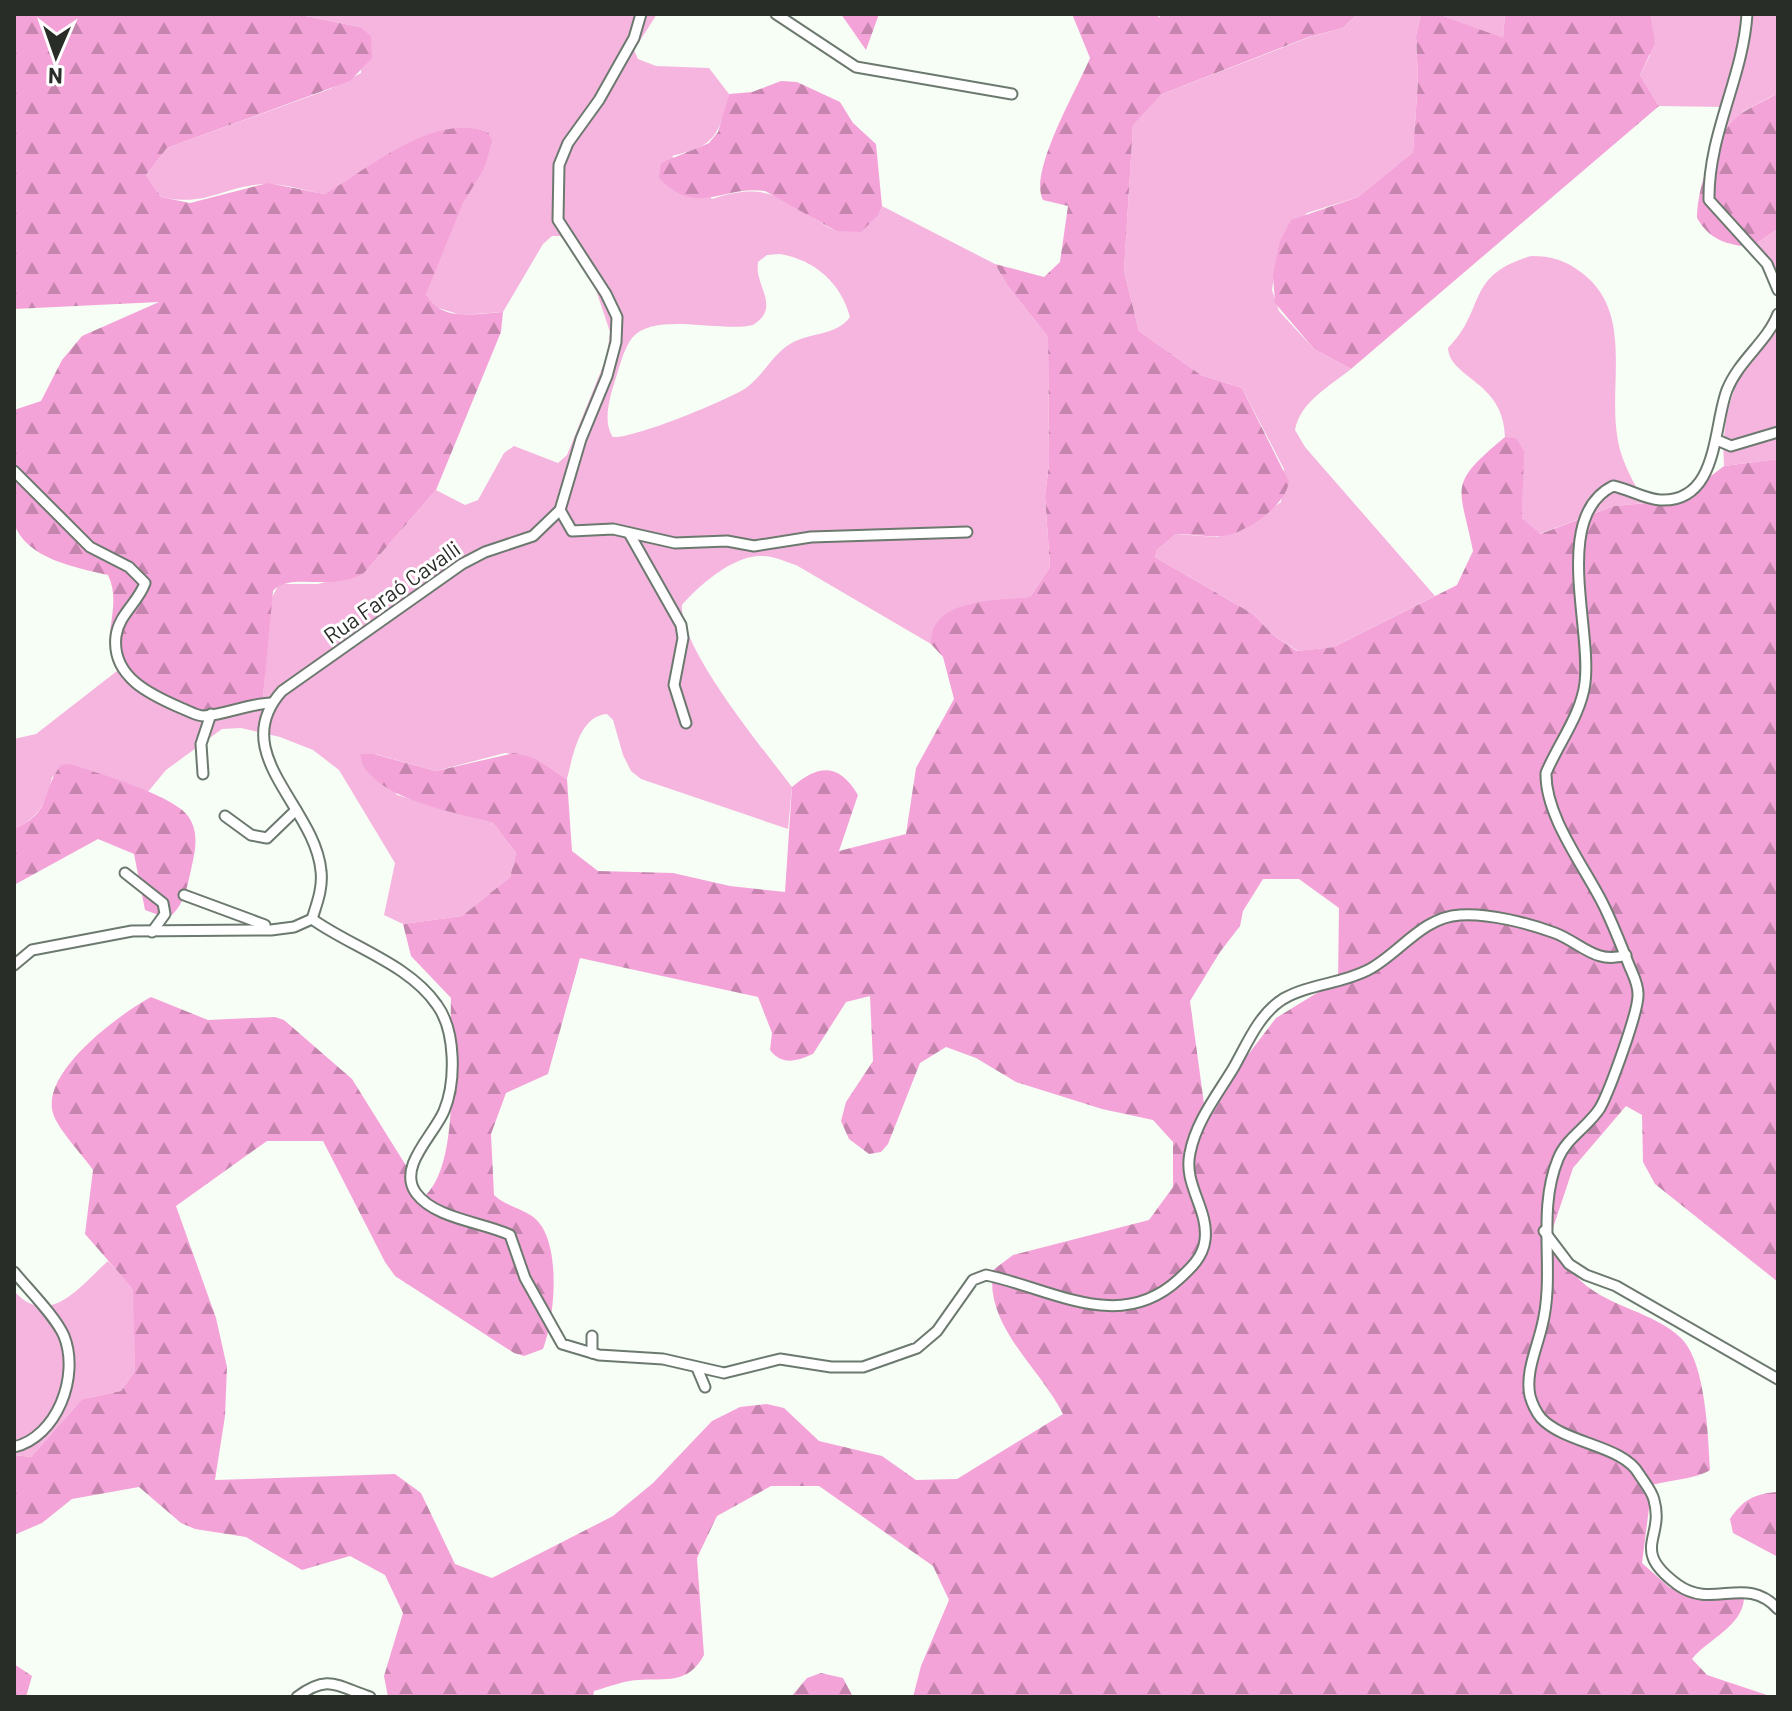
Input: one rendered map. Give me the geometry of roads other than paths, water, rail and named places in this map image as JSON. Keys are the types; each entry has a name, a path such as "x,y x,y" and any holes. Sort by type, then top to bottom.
{"street":[{"path":"641,14 634,38 599,100 568,143 559,165 558,220 606,294 617,317 616,342 607,376 581,439 560,510 572,531 613,529 675,543 727,541 754,546 811,537 967,532"},
{"path":"776,14 830,49 837,58 856,67 1012,94"},
{"path":"1747,14 1745,39 1715,136 1709,200 1767,264 1778,290"},
{"path":"1778,314 1747,354 1727,389 1714,458 1702,477 1680,496 1658,500 1613,486 1596,498 1584,516 1580,598 1585,682 1579,706 1546,773 1546,785 1567,838 1604,905 1626,955 1638,997 1600,1107 1566,1144 1557,1160 1544,1231 1548,1285 1543,1326 1532,1355 1530,1395 1540,1417 1557,1431 1607,1451 1636,1468 1655,1501 1649,1551 1657,1566 1680,1586 1704,1596 1747,1590 1767,1597 1778,1609"},
{"path":"1717,440 1731,446 1778,432"},
{"path":"14,471 90,547 129,567 145,583 141,595 122,617 116,637 118,659 130,678 160,699 201,716 271,703"},
{"name":"Rua Faraó Cavalli","path":"271,703 282,691 462,564 485,552 533,536 560,510"},
{"path":"629,533 681,625 683,638 674,685 686,723"},
{"path":"271,703 261,725 262,740 313,842 321,869 320,891 312,919"},
{"path":"203,774 201,744 211,714"},
{"path":"225,816 251,835 267,838 296,810"},
{"path":"125,873 163,903 165,914 152,932"},
{"path":"184,895 252,922 280,929"},
{"path":"14,965 32,950 132,931 280,929 312,919 425,990 440,1007 447,1025 450,1089 445,1111 412,1165 411,1179 416,1193 443,1211 510,1235 525,1278 562,1344 592,1353 663,1359 724,1373 780,1359 839,1368 875,1365 917,1348 937,1331 973,1280 986,1275 1094,1305 1130,1307 1148,1302 1172,1286 1202,1254 1204,1222 1189,1180 1190,1153 1207,1111 1259,1022 1272,1007 1299,991 1368,970 1423,928 1460,915 1538,928 1557,934 1591,955 1611,959 1626,955"},
{"path":"1544,1231 1569,1264 1586,1275 1616,1286 1778,1379"},
{"path":"14,1272 64,1334 68,1360 62,1402 45,1431 26,1444 14,1447"},
{"path":"592,1336 592,1353"},
{"path":"697,1368 705,1387"},
{"path":"297,1697 312,1687 331,1682 370,1697"}]}
